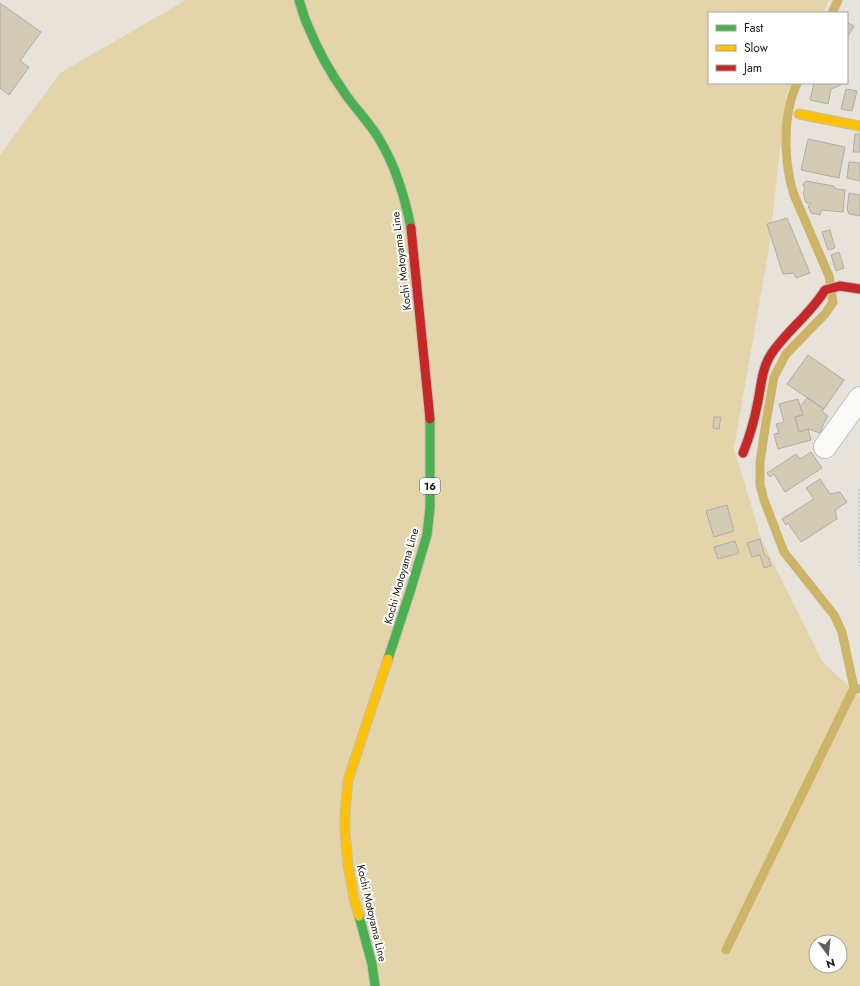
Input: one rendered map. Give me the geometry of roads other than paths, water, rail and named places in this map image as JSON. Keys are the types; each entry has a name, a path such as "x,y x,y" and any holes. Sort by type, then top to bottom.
{"main road":[{"name":"Kochi Motoyama Line","path":"299,0 307,26 319,51 333,76 377,135 398,177 407,207 412,236 431,424 430,508 427,535 410,592 348,780 346,797 345,832 348,865 354,899 372,964 376,986"},
{"path":"799,114 860,126"},
{"path":"742,452 751,432 763,370 770,356 793,328 820,300 825,290 840,286 860,289"}],"street":[{"path":"825,447 860,398"}],"waterway":[{"path":"832,12 838,0"},
{"path":"797,84 788,111 786,135 787,160 791,184 794,195 829,276 833,302 825,314 786,354 774,377 760,462 760,485 764,500 784,552 834,615 842,632 854,688 860,689"},
{"path":"726,950 854,688"}]}
